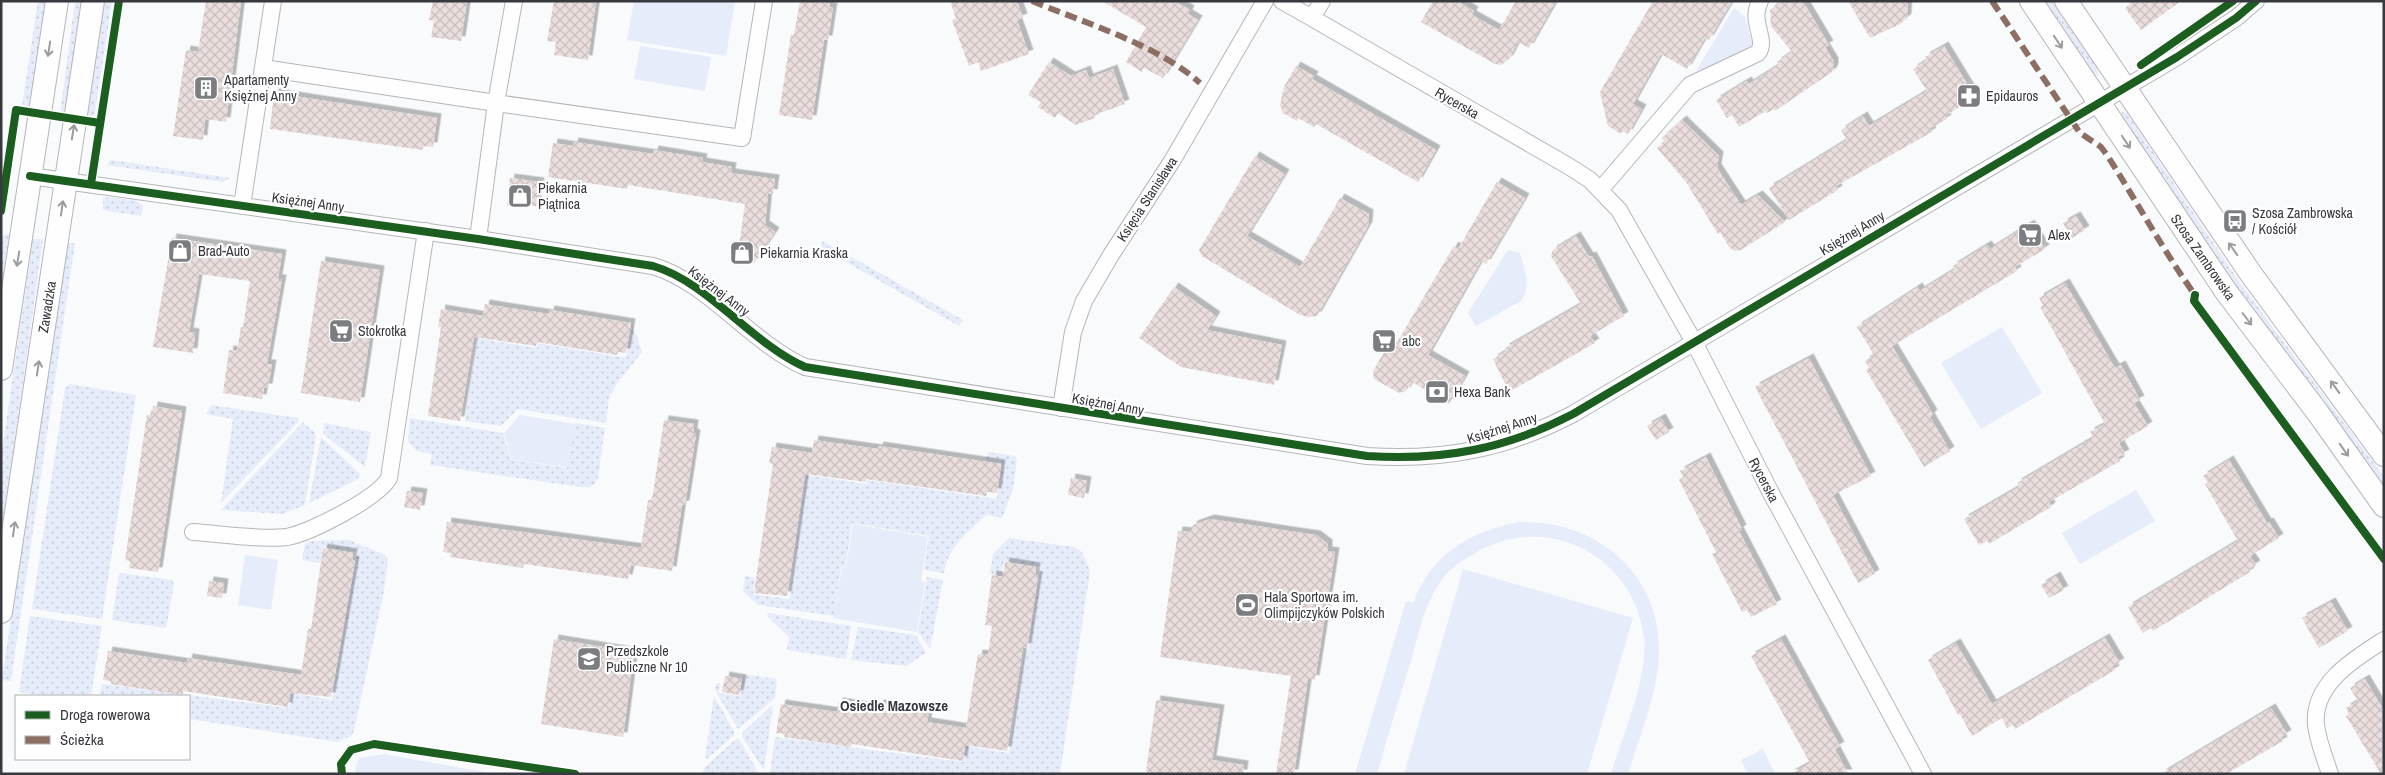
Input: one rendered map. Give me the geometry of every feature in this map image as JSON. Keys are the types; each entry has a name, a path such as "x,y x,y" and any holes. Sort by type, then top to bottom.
{"main road":[{"path":"1,369 57,1"},
{"name":"Zawadzka","path":"1,612 93,1"},
{"name":"Szosa Zambrowska","path":"2031,1 2227,293 2318,413 2384,506"},
{"path":"2066,1 2251,274 2384,455"}],"street":[{"path":"242,206 273,1"},
{"path":"478,239 496,103 514,1"},
{"path":"263,68 742,138 764,1"},
{"name":"Księcia Stanisława","path":"1061,408 1073,332 1084,301 1111,254 1172,161 1264,1"},
{"name":"Rycerska","path":"1282,1 1570,167 1601,189 1619,210 1694,342 1771,493 1923,774"},
{"path":"1312,18 1322,1"},
{"path":"1601,189 1690,85 1758,53 1762,43 1755,12 1760,1"},
{"name":"Księżnej Anny","path":"30,176 633,262 663,269 676,275 781,354 805,367 1368,456 1413,458 1450,455 1499,445 1551,425 2124,88 2236,18 2256,1"},
{"path":"194,532 286,537 303,532 348,510 383,487 389,478 426,231"},
{"path":"2330,774 2316,725 2320,699 2330,681 2341,670 2384,640"}],"shaded area":[{"path":"38,1 46,1 30,106 22,106"},
{"path":"75,1 82,1 65,115 60,115"},
{"path":"104,1 112,1 94,118 87,116"},
{"path":"634,1 735,1 726,56 627,40"},
{"path":"2044,1 2052,1 2097,67 2098,76 2094,75"},
{"path":"1734,8 1745,17 1753,47 1705,70 1696,71"},
{"path":"640,46 711,57 705,91 634,79"},
{"path":"2122,112 2127,113 2238,280 2384,477 2384,490 2238,289 2121,116"},
{"path":"111,160 230,178 223,182 107,165"},
{"path":"103,197 135,200 143,205 141,216 103,210"},
{"path":"12,233 1,301 1,236"},
{"path":"33,239 43,239 1,539 1,458"},
{"path":"823,241 963,320 959,326 820,247"},
{"path":"66,243 75,243 11,681 2,680"},
{"path":"1508,250 1520,253 1527,283 1524,295 1521,301 1476,326 1468,313"},
{"path":"632,323 642,352 616,385 609,398 606,423 518,409 501,426 465,421 477,338 537,348 538,343 626,358"},
{"path":"2002,327 2042,393 1981,429 1941,363"},
{"path":"70,384 136,395 102,619 32,609 65,388"},
{"path":"211,405 298,418 299,421 221,503 233,419 206,414"},
{"path":"520,415 575,424 567,467 512,460 504,433"},
{"path":"410,418 503,433 511,460 567,468 575,423 605,428 598,478 595,484 590,487 580,487 430,465 432,454 417,451 408,442"},
{"path":"303,422 316,436 305,505 282,514 221,510"},
{"path":"324,423 371,432 365,467 323,434"},
{"path":"321,437 361,475 356,480 309,503"},
{"path":"988,452 1015,456 1017,460 1013,489 1002,518 987,515 966,534 954,547 944,573 924,570 929,536 852,523 845,568 841,567 834,616 758,605 743,591 745,576 755,578 753,594 789,599 806,475 867,484 868,480 997,499 1002,463 986,461"},
{"path":"2136,490 2155,521 2080,564 2062,533"},
{"path":"1518,522 1546,523 1572,530 1597,541 1618,556 1635,575 1649,598 1657,623 1658,667 1648,714 1628,774 1611,774 1634,706 1642,671 1644,638 1637,609 1623,584 1605,563 1582,548 1556,539 1529,537 1501,542 1474,554 1451,570 1437,586 1423,617 1377,774 1355,774 1406,601 1413,603 1430,572 1454,548 1483,532"},
{"path":"853,524 928,537 921,581 925,582 917,632 833,618 842,568 846,568"},
{"path":"1009,538 1074,547 1082,552 1090,571 1060,774 770,774 775,737 963,762 966,746 1009,753 1025,650 1028,650 1041,567 1004,561 1001,576 992,574 990,572 993,554"},
{"path":"349,540 385,555 388,560 384,591 354,731 351,736 337,742 190,719 190,695 289,708 292,693 332,700 357,552 323,547 320,563 302,560 305,544 308,541"},
{"path":"245,555 278,560 271,610 238,605"},
{"path":"1463,569 1633,618 1587,774 1404,774"},
{"path":"121,573 172,580 174,584 166,628 112,620 119,575"},
{"path":"927,577 943,580 930,649 918,632"},
{"path":"768,613 851,626 846,659 787,650 789,637 767,616"},
{"path":"30,616 102,626 91,695 39,695 19,692"},
{"path":"858,627 916,635 926,653 906,666 851,660"},
{"path":"743,674 777,679 775,698 738,729 715,690 716,683 720,683 719,693 739,696"},
{"path":"102,684 188,695 100,695"},
{"path":"714,696 734,731 734,735 707,759 705,758"},
{"path":"773,706 764,770 742,737 743,732"},
{"path":"736,739 739,739 759,774 703,774 704,768"},
{"path":"1763,749 1775,774 1748,774 1741,760"},
{"path":"384,754 495,774 356,774 355,770 359,758"}],"building":[{"name":"Apartamenty Księżnej Anny","path":"206,1 241,1 226,122 205,119 203,140 173,136 186,50 198,52"},
{"path":"433,1 467,1 461,41 431,37 434,21 429,20"},
{"path":"554,1 596,1 588,60 554,55 556,42 547,41"},
{"path":"800,1 830,1 829,7 833,7 828,40 824,40 812,120 779,115 791,34 794,35"},
{"path":"950,1 1017,1 1023,18 1017,20 1029,54 981,71 978,62 969,66 952,20 956,19"},
{"path":"1102,1 1174,1 1190,10 1188,14 1198,20 1163,78 1144,68 1142,72 1126,62 1146,27"},
{"path":"1433,1 1457,1 1474,11 1472,15 1499,30 1516,1 1556,1 1529,48 1518,42 1509,59 1501,65 1495,64 1421,22"},
{"path":"1653,1 1732,1 1709,40 1705,38 1687,69 1661,54 1633,104 1642,109 1628,134 1622,131 1621,134 1608,126 1600,92"},
{"path":"1783,1 1802,1 1829,45 1825,47 1834,62 1834,68 1832,72 1775,111 1774,109 1767,113 1766,111 1739,127 1732,115 1727,118 1716,100 1747,81 1749,84 1779,65 1777,62 1792,52 1771,26 1770,10"},
{"path":"1848,1 1908,1 1907,18 1900,24 1870,38"},
{"path":"2134,1 2181,1 2141,30 2125,8"},
{"path":"1944,46 1972,92 1972,99 1945,116 1947,119 1930,129 1932,132 1836,186 1838,190 1789,220 1769,188 1847,140 1841,130 1863,116 1869,126 1927,91 1913,69 1927,60 1925,57"},
{"path":"1049,62 1071,76 1086,70 1089,78 1113,69 1125,104 1094,115 1095,118 1076,125 1058,113 1055,118 1038,107 1041,102 1028,95"},
{"path":"1296,66 1314,76 1312,79 1436,150 1418,182 1316,124 1314,127 1298,118 1297,121 1283,113 1280,105 1284,87"},
{"path":"274,93 437,118 433,147 423,146 423,150 270,129"},
{"path":"1682,120 1719,156 1717,168 1741,205 1758,195 1785,222 1741,250 1734,251 1729,247 1720,232 1718,234 1686,182 1657,148 1665,142 1662,138"},
{"path":"574,142 653,154 654,150 703,158 702,162 732,167 731,173 775,179 773,194 768,193 765,225 775,232 754,263 737,261 745,204 628,185 627,189 548,177 553,143 573,146"},
{"path":"1255,156 1285,174 1247,236 1300,267 1340,198 1369,214 1368,226 1317,316 1300,315 1202,256 1199,250"},
{"path":"510,178 540,182 536,206 528,205 528,208 507,206"},
{"path":"1497,182 1525,198 1486,264 1481,261 1428,355 1465,376 1449,404 1412,382 1406,391 1399,393 1374,379 1373,371 1384,352 1392,351 1454,246 1458,249"},
{"path":"2076,216 2085,230 2072,238 2063,223"},
{"path":"2030,224 2045,249 2015,267 2017,271 1892,346 1933,414 1930,417 1950,451 1924,467 1866,370 1869,368 1865,361 1874,355 1857,327 1918,287 1920,291 1955,269 1953,266 1987,245 1990,249"},
{"path":"1576,236 1589,257 1592,256 1624,316 1590,336 1595,343 1509,392 1493,359 1506,351 1505,348 1581,304 1551,256 1553,250"},
{"path":"172,238 282,254 278,279 282,279 267,364 272,364 268,388 264,388 262,399 223,393 229,350 237,351 241,327 243,327 250,281 199,274 189,332 195,333 193,353 153,347"},
{"name":"Stokrotka","path":"321,261 380,270 360,402 301,393"},
{"path":"2065,283 2115,368 2121,365 2140,400 2134,403 2148,426 2119,443 2125,454 2118,457 2120,461 2049,502 2051,507 1989,544 1987,541 1979,545 1964,519 2019,487 2017,483 2093,438 2090,432 2105,424 2040,307 2043,305 2039,298"},
{"path":"1174,287 1216,316 1207,330 1282,345 1274,385 1181,367 1139,338"},
{"path":"485,304 549,314 550,310 631,323 626,353 618,352 617,355 537,342 536,346 474,337 460,421 428,416 441,327 438,327 441,309 483,316"},
{"path":"1809,358 1871,476 1833,495 1875,574 1858,583 1755,387"},
{"path":"153,406 182,411 158,572 129,568 130,561 125,560 147,415 152,415"},
{"path":"1661,418 1669,432 1656,440 1647,426"},
{"path":"664,420 694,424 693,433 696,434 685,505 682,505 672,571 631,565 628,579 524,564 523,568 450,557 451,553 443,552 447,522 641,548 648,500 652,500"},
{"path":"814,440 878,449 879,446 1001,464 997,493 987,492 986,496 866,479 866,482 805,474 787,596 754,593 773,464 769,463 772,447 812,453"},
{"path":"1706,457 1742,529 1739,531 1777,604 1751,617 1747,610 1742,612 1712,554 1716,552 1679,480 1683,477 1680,471"},
{"path":"2229,460 2267,523 2269,522 2279,538 2250,556 2256,565 2249,569 2250,572 2153,631 2151,628 2143,633 2128,607 2238,541 2205,484 2208,483 2203,476"},
{"path":"1071,478 1087,481 1084,498 1068,495"},
{"path":"407,491 423,493 420,510 404,507"},
{"name":"Hala Sportowa im. Olimpijczyków Polskich","path":"1210,519 1316,535 1328,544 1328,551 1335,552 1315,680 1308,678 1294,774 1276,774 1291,676 1160,657 1178,531 1191,532 1193,525"},
{"path":"323,548 353,553 352,560 355,561 331,697 290,693 288,707 183,691 183,695 110,684 111,681 103,680 108,651 187,663 188,658 301,675 308,629 311,629"},
{"path":"1005,562 1036,567 1035,575 1038,576 1027,648 1023,647 1007,751 965,745 963,761 852,744 851,747 784,737 785,734 776,733 781,704 837,712 838,702 878,708 879,704 929,712 927,722 966,728 978,654 988,655 992,626 985,625 992,575 1003,577"},
{"path":"2056,576 2064,590 2049,598 2041,585"},
{"path":"209,581 224,583 222,598 207,596"},
{"path":"2331,602 2348,631 2319,648 2302,618"},
{"path":"2105,638 2120,663 2113,666 2115,670 2015,729 2013,725 2007,728 2002,718 1972,736 1960,714 1958,715 1928,660 1956,643 1992,704"},
{"path":"554,639 634,652 623,737 541,724"},
{"path":"1781,639 1840,746 1835,749 1848,774 1790,774 1810,763 1751,656"},
{"path":"725,676 742,679 739,695 722,692"},
{"path":"2365,679 2384,711 2384,774 2381,774 2346,716 2349,714 2346,708 2358,701 2350,688"},
{"path":"1156,700 1220,709 1212,760 1244,765 1243,774 1160,774 1146,772"},
{"path":"2271,708 2287,734 2281,738 2283,741 2226,774 2161,774"}],"marked path":[{"path":"1032,1 1142,46 1183,69 1200,83"},
{"path":"1992,1 2080,133 2101,147 2107,155 2195,295"}],"cycle path":[{"path":"91,184 119,1"},
{"path":"2141,65 2233,1"},
{"path":"30,176 478,239 653,266 673,274 692,285 766,343 805,367 1367,456 1395,457 1448,454 1498,444 1523,436 1573,414 2177,57 2236,18 2256,1"},
{"path":"1,211 16,110 100,123"},
{"path":"2195,295 2194,301 2384,559"},
{"path":"342,774 341,764 351,750 374,744 575,774"}],"place":[{"name":"Apartamenty Księżnej Anny","path":"206,88"},
{"name":"Epidauros","path":"1969,96"},
{"name":"Piekarnia Piątnica","path":"520,196"},
{"name":"Szosa Zambrowska / Kościół","path":"2235,221"},
{"name":"Alex","path":"2030,235"},
{"name":"Brad-Auto","path":"180,251"},
{"name":"Piekarnia Kraska","path":"742,253"},
{"name":"Stokrotka","path":"341,331"},
{"name":"abc","path":"1384,341"},
{"name":"Hexa Bank","path":"1437,392"},
{"name":"Hala Sportowa im. Olimpijczyków Polskich","path":"1247,605"},
{"name":"Przedszkole Publiczne Nr 10","path":"589,659"}],"district":[{"name":"Osiedle Mazowsze","path":"894,706"}]}
